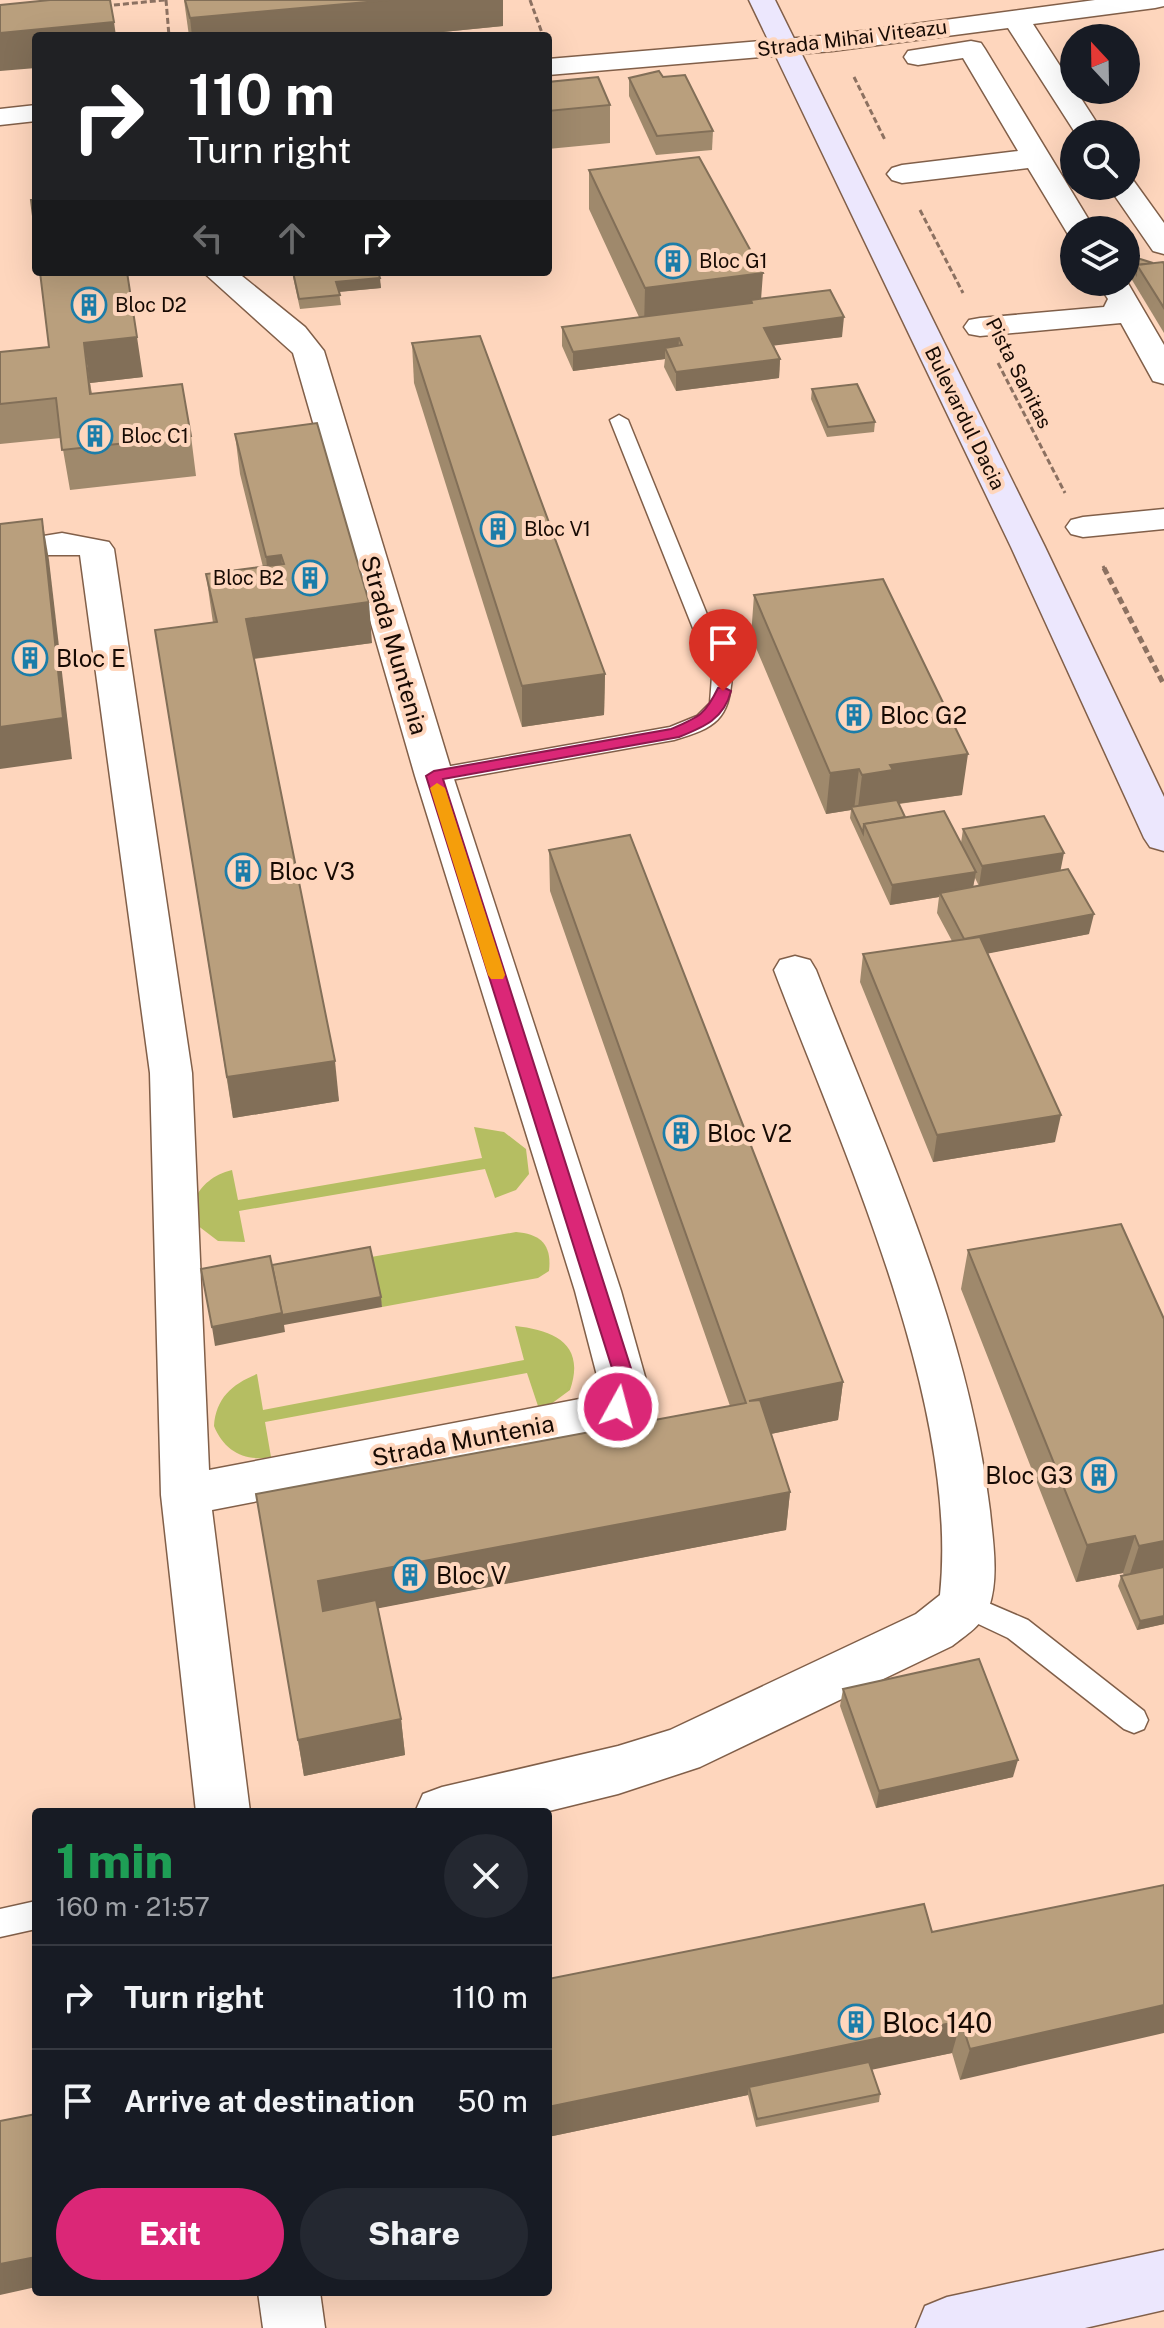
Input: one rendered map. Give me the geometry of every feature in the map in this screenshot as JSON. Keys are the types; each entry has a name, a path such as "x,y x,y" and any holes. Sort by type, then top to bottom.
{"main road":[{"name":"Bulevardul Dacia","path":"762,0 1028,547 1164,838"},
{"path":"948,2328 1164,2280"}],"street":[{"name":"Strada Mihai Viteazu","path":"552,67 784,48 1155,0"},
{"path":"1015,17 1081,120"},
{"path":"861,68 971,49 1071,216"},
{"path":"902,174 1036,158"},
{"path":"1133,200 1164,245"},
{"name":"Strada Muntenia","path":"186,1495 607,1413 627,1398 598,1291 434,776 308,351 294,334 223,276"},
{"path":"980,327 1112,316 1121,309 1119,296"},
{"path":"1121,296 1164,374"},
{"path":"1083,527 1164,519"},
{"path":"0,553 68,543 86,543 97,549 171,1073 186,1495 223,1808"},
{"path":"459,1808 618,1770 681,1750 934,1630 965,1605 969,1547 961,1473 942,1386 909,1276 795,970"},
{"path":"290,2296 294,2328"}],"lane":[{"path":"434,776 674,733 704,721 720,705 722,676 619,420"},
{"path":"965,1605 1018,1629 1134,1720"},
{"path":"0,1923 32,1916"}],"path":[{"path":"105,6 165,0 169,32"},
{"path":"530,0 542,32"},
{"name":"Pista Sanitas","path":"861,68 902,174 1164,685"}],"green space":[{"path":"474,1127 504,1132 526,1149 529,1174 516,1190 495,1198 485,1169 239,1211 245,1242 218,1241 197,1225 193,1202 209,1181 225,1172 232,1170 238,1200 482,1158"},
{"path":"516,1232 532,1235 543,1242 549,1254 549,1271 538,1278 382,1307 371,1257"},
{"path":"515,1326 554,1336 570,1351 574,1374 570,1390 551,1404 538,1406 527,1373 265,1422 271,1457 261,1458 236,1453 223,1442 214,1426 218,1407 227,1393 257,1374 263,1410 524,1360"}],"building":[{"path":"50,0 110,0 114,22 0,33 0,5"},
{"path":"185,0 389,0 190,18"},
{"path":"659,71 663,77 685,75 713,131 657,136 629,78"},
{"path":"598,77 610,105 552,111 552,82"},
{"path":"699,157 763,273 645,288 589,170"},
{"path":"1163,262 1164,308 1140,270 1140,265"},
{"path":"40,276 128,276 137,337 84,343 90,394 182,384 191,436 62,450 56,398 0,404 0,352 49,347"},
{"path":"294,276 380,278 336,282 340,295 299,299"},
{"path":"830,290 844,317 764,328 780,359 676,372 665,348 682,345 679,338 573,352 562,327 752,303 751,300"},
{"name":"Bloc V1","path":"480,336 605,674 522,686 412,343"},
{"path":"857,384 875,422 828,427 812,389"},
{"name":"Bloc V3","path":"317,423 369,602 246,619 335,1061 227,1077 155,630 217,622 206,574 284,564 281,555 266,557 235,434"},
{"name":"Bloc E","path":"42,519 63,718 0,727 0,524"},
{"name":"Bloc G2","path":"883,579 968,754 890,765 893,770 862,775 859,769 830,773 754,595"},
{"path":"897,800 905,817 864,824 863,833 851,807"},
{"path":"944,811 976,872 892,885 864,824"},
{"path":"1044,816 1064,853 982,866 963,829"},
{"path":"630,835 843,1382 749,1401 760,1400 790,1492 318,1581 323,1611 376,1600 401,1719 298,1740 256,1494 746,1403 549,850"},
{"path":"1068,869 1094,914 964,939 940,893"},
{"path":"980,937 1061,1115 937,1135 863,954"},
{"name":"Bloc G3","path":"1121,1224 1164,1319 1164,1541 1139,1546 1135,1536 1087,1545 968,1250"},
{"path":"370,1247 381,1297 282,1315 272,1265"},
{"path":"270,1256 282,1313 212,1327 201,1269"},
{"path":"1164,1567 1164,1616 1140,1621 1121,1576"},
{"path":"979,1659 1018,1760 879,1791 843,1689"},
{"name":"Bloc 140","path":"1164,1885 1164,2005 970,2049 961,2021 552,2106 552,1978 924,1904 932,1932"},
{"path":"869,2062 880,2094 757,2119 749,2087"},
{"path":"32,2115 32,2258 0,2264 0,2121"}],"slow traffic":[{"path":"437,788 497,975"}],"place":[{"name":"Bloc G1","path":"673,261"},
{"name":"Bloc D2","path":"89,305"},
{"name":"Bloc C1","path":"95,436"},
{"name":"Bloc V1","path":"498,529"},
{"name":"Bloc B2","path":"310,578"},
{"name":"Bloc E","path":"30,658"},
{"name":"Bloc G2","path":"854,715"},
{"name":"Bloc V3","path":"243,871"},
{"name":"Bloc V2","path":"681,1133"},
{"name":"Bloc G3","path":"1099,1475"},
{"name":"Bloc V","path":"410,1575"},
{"name":"Bloc 140","path":"856,2022"}],"route":[{"path":"618,1407 627,1398 626,1384 434,776 640,742 674,733 704,721 720,705 723,691"}]}
